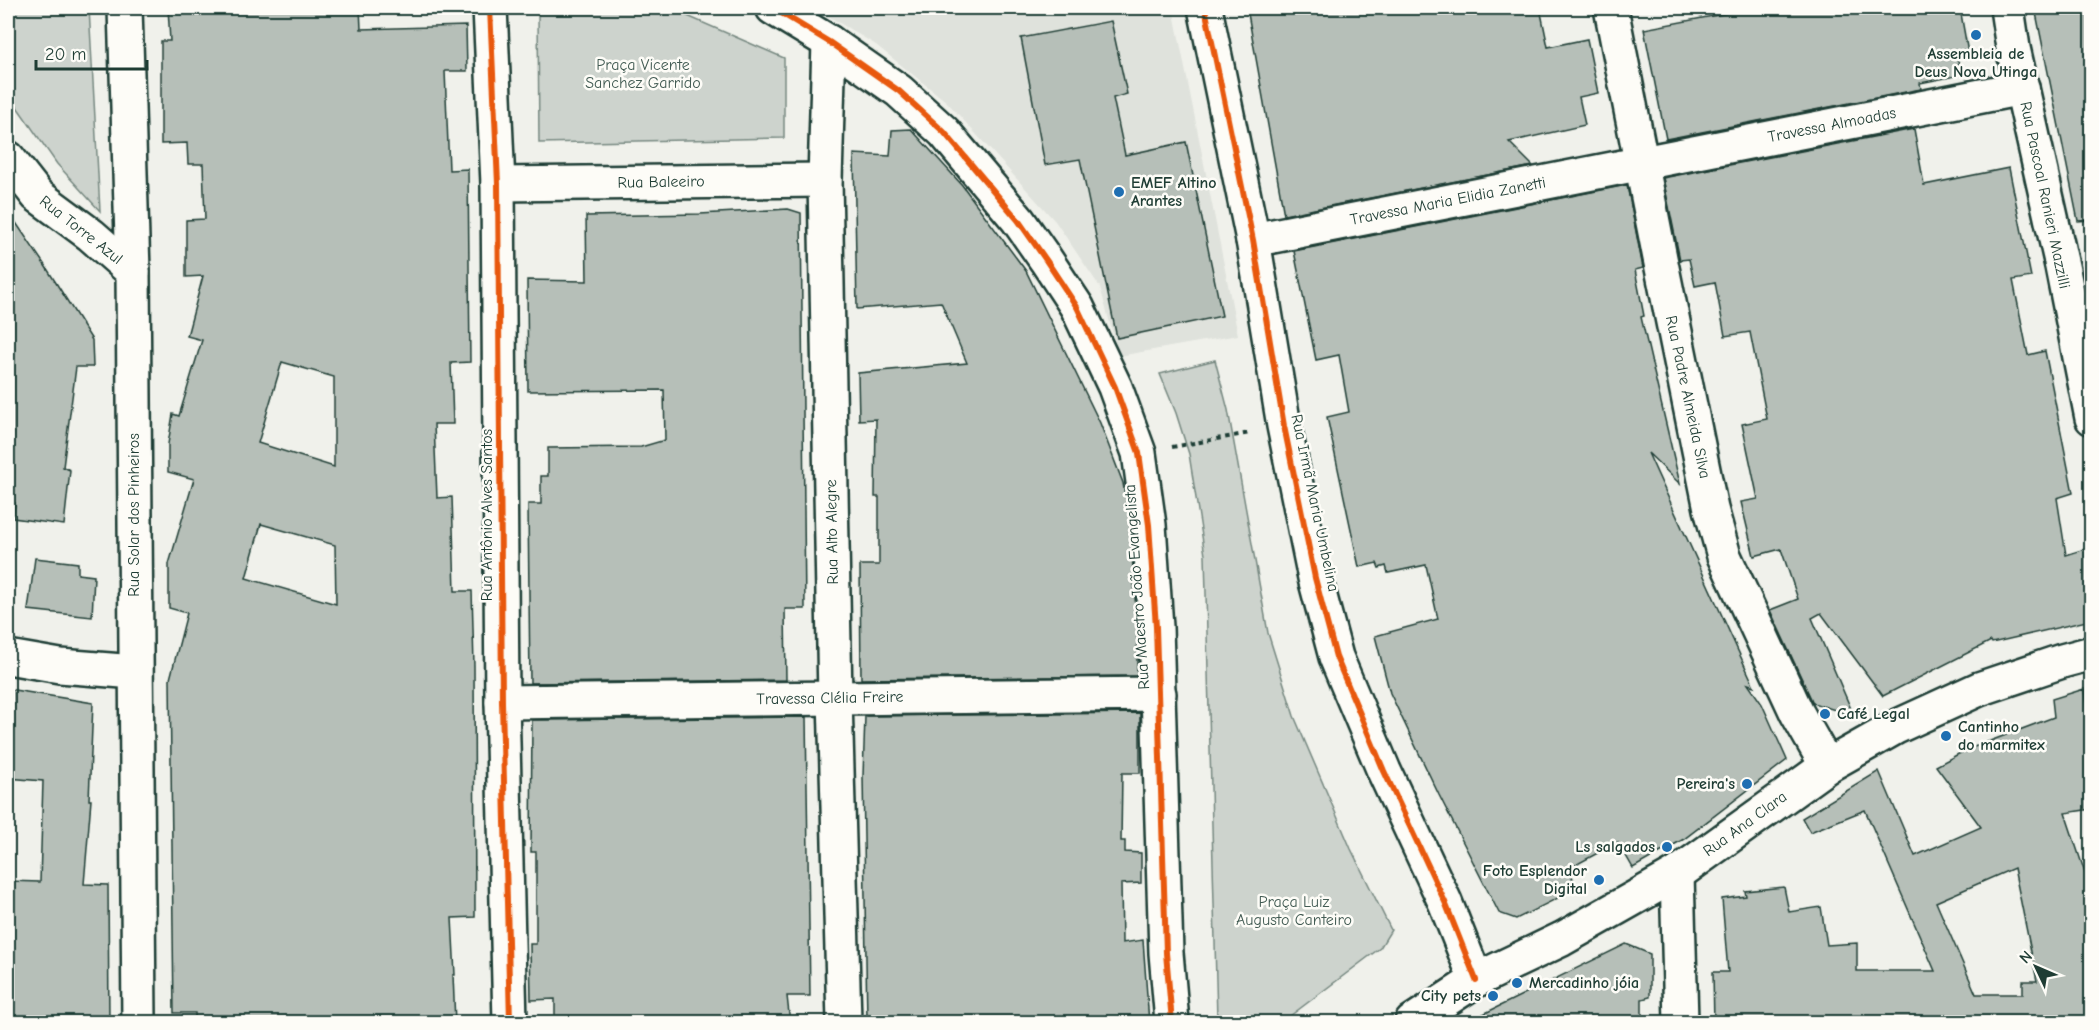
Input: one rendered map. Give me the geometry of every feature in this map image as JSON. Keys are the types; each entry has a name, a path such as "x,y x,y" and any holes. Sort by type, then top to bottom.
{"street":[{"name":"Rua Solar dos Pinheiros","path":"124,8 133,272 139,1023"},
{"name":"Rua Antônio Alves Santos","path":"490,8 498,184 502,702 510,1023"},
{"name":"Rua Maestro João Evangelista","path":"773,8 829,42 899,91 944,132 1018,220 1077,307 1115,387 1139,453 1149,525 1159,694 1166,953 1172,1023"},
{"name":"Rua Irmã Maria Umbelina","path":"1205,8 1253,240 1284,426 1315,578 1336,657 1384,771 1445,902 1476,980"},
{"name":"Rua Padre Almeida Silva","path":"1611,8 1711,508 1724,556 1797,713 1827,766"},
{"name":"Rua Pascoal Ranieri Mazzilli","path":"2007,8 2013,48 2062,266 2091,418"},
{"name":"Rua Alto Alegre","path":"829,42 825,180 844,1023"},
{"name":"Travessa Almoadas","path":"1642,163 2022,88"},
{"name":"Rua Torre Azul","path":"8,158 37,195 90,235 133,272"},
{"name":"Travessa Maria Elidia Zanetti","path":"1253,240 1642,163"},
{"name":"Rua Baleeiro","path":"498,184 825,180"},
{"name":"Rua Ana Clara","path":"1412,1023 1476,980 1562,939 1677,874 1827,766 1896,727 1979,689 2091,653"},
{"path":"8,657 60,666 135,672"},
{"name":"Travessa Clélia Freire","path":"502,702 1159,694"},
{"path":"1677,874 1681,1023"}],"path":[{"path":"1139,453 1284,426"}],"shaded area":[{"name":"EMEF Altino Arantes","path":"815,8 1173,8 1238,335 1119,356 1100,287 1055,221 947,102 876,45"}],"green space":[{"path":"8,8 89,8 100,211 57,164 8,94"},
{"name":"Praça Vicente Sanchez Garrido","path":"538,8 669,8 784,58 784,138 539,143"},
{"name":"Praça Luiz Augusto Canteiro","path":"1215,360 1228,410 1268,633 1294,716 1351,849 1391,930 1380,948 1282,1022 1218,1022 1217,1019 1205,555 1189,454 1160,374"}],"building":[{"path":"168,8 360,8 361,29 466,26 467,71 445,71 449,170 468,169 470,362 451,363 453,424 434,424 437,498 452,497 455,591 472,591 475,917 452,918 455,1023 195,1023 195,1013 174,1013 170,679 187,613 169,608 169,564 194,479 168,472 168,444 173,414 179,416 202,340 187,336 203,276 186,277 186,220 205,219 203,164 188,164 187,143 161,144 161,41 170,41","holes":["282,362 334,377 334,467 258,443","261,524 335,545 336,604 246,578"]},
{"path":"1247,8 1540,8 1548,47 1587,39 1598,93 1579,97 1585,125 1509,142 1533,166 1284,215"},
{"path":"1755,8 1960,8 1968,53 1957,55 1961,75 1920,83 1921,89 1666,139 1644,29"},
{"path":"2035,8 2091,8 2091,220 2078,221"},
{"path":"1111,21 1127,94 1113,98 1125,155 1186,142 1222,316 1117,338 1080,159 1045,165 1021,38"},
{"path":"911,129 962,185 1026,271 1100,423 1123,483 1130,524 1137,626 1137,676 861,679 860,565 879,565 879,497 875,497 876,419 859,420 858,373 967,363 941,302 857,309 854,154 890,156 892,130"},
{"path":"1914,129 1924,185 2009,168 2031,277 2013,280 2028,355 2045,351 2073,493 2057,498 2066,555 2088,548 2091,567 2091,620 1992,643 1991,641 1883,696 1821,613 1812,618 1854,716 1813,703 1770,610 1798,599 1781,549 1754,556 1741,502 1758,499 1742,424 1767,419 1750,332 1725,336 1715,282 1695,286 1689,259 1680,260 1663,178"},
{"path":"1627,185 1643,268 1635,270 1644,316 1641,317 1680,484 1648,453 1754,686 1748,684 1762,704 1787,760 1684,839 1633,868 1618,842 1568,869 1578,888 1516,919 1499,913 1390,693 1375,636 1438,619 1426,565 1388,573 1386,566 1379,568 1377,563 1359,567 1327,417 1349,412 1339,355 1316,360 1294,251"},
{"path":"788,209 801,213 805,609 785,609 786,680 530,683 528,504 541,504 541,476 548,476 548,448 641,447 665,440 664,390 528,391 527,280 587,281 586,216 700,214"},
{"path":"8,211 92,340 93,367 76,367 63,467 70,470 64,525 13,518 15,503 8,501"},
{"path":"35,558 78,563 78,574 94,576 92,617 28,610"},
{"path":"8,689 93,703 89,800 91,800 84,884 108,885 109,1023 8,1023 8,881 40,882 43,781 8,778"},
{"path":"2084,689 2091,750 2091,809 2065,813 2091,891 2091,909 2086,912 2091,925 2091,1019 2075,1018 2076,1020 2061,1020 2061,1023 1714,1023 1713,972 1728,972 1722,899 1746,896 1745,891 1784,887 1789,912 1821,907 1827,945 1857,943 1857,971 1935,971 1865,810 1810,832 1802,818 1879,771 1915,856 1981,827 1936,766 1966,750 2054,717 2052,699","holes":["2014,868 2037,981 2023,981 2023,994 1976,994 1936,902"]},
{"path":"1140,713 1140,773 1122,773 1121,841 1125,841 1125,852 1141,853 1141,883 1121,884 1122,943 1143,940 1149,1023 891,1023 891,1020 867,1020 863,776 865,716"},
{"path":"806,717 810,996 787,996 790,1023 555,1023 555,999 531,1000 530,944 536,944 536,852 531,852 532,720"},
{"path":"1626,944 1650,954 1650,997 1642,999 1642,1023 1465,1023"}],"cycle path":[{"path":"490,8 498,184 502,702 510,1022"},
{"path":"773,8 829,42 899,91 944,132 1018,220 1046,260 1077,307 1115,387 1139,453 1149,525 1156,627 1166,953 1172,1022"},
{"path":"1205,8 1253,240 1284,426 1315,578 1336,657 1384,771 1445,902 1476,980"}],"place":[{"name":"Assembleia de Deus Nova Utinga","path":"1976,35"},
{"name":"EMEF Altino Arantes","path":"1119,192"},
{"name":"Café Legal","path":"1825,714"},
{"name":"Cantinho do marmitex","path":"1946,736"},
{"name":"Pereira's","path":"1747,784"},
{"name":"Ls salgados","path":"1667,847"},
{"name":"Foto Esplendor Digital","path":"1599,880"},
{"name":"Mercadinho jóia","path":"1517,983"},
{"name":"City pets","path":"1493,996"}]}
